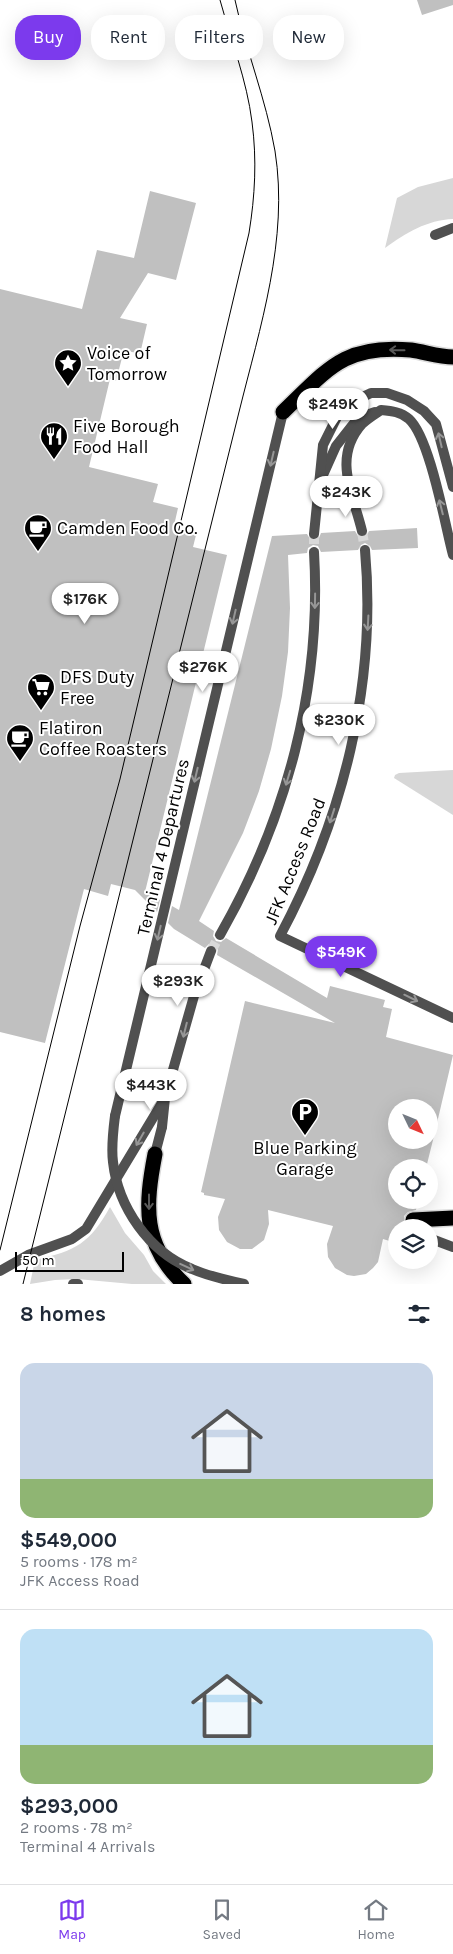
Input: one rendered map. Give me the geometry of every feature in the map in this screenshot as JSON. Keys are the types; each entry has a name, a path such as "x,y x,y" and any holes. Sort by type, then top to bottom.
{"highway":[{"path":"283,412 335,363 355,354 374,350 411,350 453,357"},
{"path":"155,1154 149,1192 152,1237 168,1268 184,1284"},
{"path":"433,1219 453,1218"}],"street":[{"path":"435,235 453,228"},
{"path":"314,534 323,446 339,413 352,402 371,393 387,393 407,400 424,411 436,424 453,488"},
{"path":"362,531 345,467 346,453 363,423 381,410"},
{"path":"319,485 336,446 358,418 381,410 397,412 410,420 419,434 429,460 453,555"},
{"name":"Terminal 4 Departures","path":"244,1284 191,1269 169,1256 150,1240 133,1220 122,1198 115,1174 112,1148 115,1116 121,1090 283,412"},
{"name":"JFK Access Road","path":"365,550 368,619 364,667 352,744 340,793 323,842 300,896 280,936 453,1018"},
{"path":"220,935 251,878 266,844 281,803 296,750 313,652 316,606 314,552"},
{"path":"155,1154 162,1127 165,1098 196,988 211,951"},
{"path":"0,1270 28,1255 72,1239 86,1229 165,1098"},
{"path":"438,1241 453,1247"},
{"path":"73,1284 78,1284"}],"shaded area":[{"path":"453,178 453,219 434,222 417,228 385,248 397,198 418,187"},
{"path":"453,770 453,815 394,778 399,773"},
{"path":"110,1207 125,1233 144,1255 153,1271 166,1284 132,1284 77,1279 30,1284 35,1260 61,1253 80,1244 96,1229"}],"building":[{"path":"417,0 453,0 453,5 422,15"},
{"path":"150,191 196,203 176,280 148,273 120,318 147,324 140,354 124,350 116,381 110,379 89,467 158,484 153,502 178,508 173,530 196,535 193,547 227,555 145,892 160,900 157,912 135,890 111,884 108,896 84,889 45,1043 0,1032 0,289 82,309 97,250 134,258"},
{"name":"Blue Parking Garage","path":"417,528 418,548 372,550 365,543 358,550 321,552 318,546 313,545 308,548 307,553 288,555 290,608 288,652 282,696 271,749 259,791 243,833 199,921 214,931 213,936 216,941 221,942 226,938 327,998 330,986 385,1000 383,1007 392,1009 386,1037 453,1055 438,1119 438,1099 388,1099 388,1149 431,1149 428,1159 388,1159 388,1209 416,1210 408,1212 404,1219 388,1219 388,1241 383,1239 378,1262 366,1274 354,1276 347,1275 335,1268 328,1257 327,1244 333,1226 268,1210 269,1224 264,1240 252,1249 240,1249 227,1242 219,1230 218,1217 225,1199 204,1195 201,1192 245,1001 335,1023 217,955 218,949 214,945 209,944 205,948 174,929 168,923 172,906 179,910 272,536 307,534 314,541 319,538 321,533 355,531 358,536 363,538 369,531"}],"tunnel":[{"path":"362,531 365,550"},
{"path":"314,534 314,552"},
{"path":"211,951 220,935"}],"tram line":[{"path":"0,1250 80,926 120,779 249,233 255,178 252,122 243,76 220,0"},
{"path":"23,1284 270,283 278,217 275,151 235,0"}],"place":[{"name":"Voice of Tomorrow","path":"68,387"},
{"name":"Five Borough Food Hall","path":"54,460"},
{"name":"Camden Food Co.","path":"38,552"},
{"name":"DFS Duty Free","path":"41,711"},
{"name":"Flatiron Coffee Roasters","path":"20,762"},
{"name":"Blue Parking Garage","path":"305,1136"}]}
